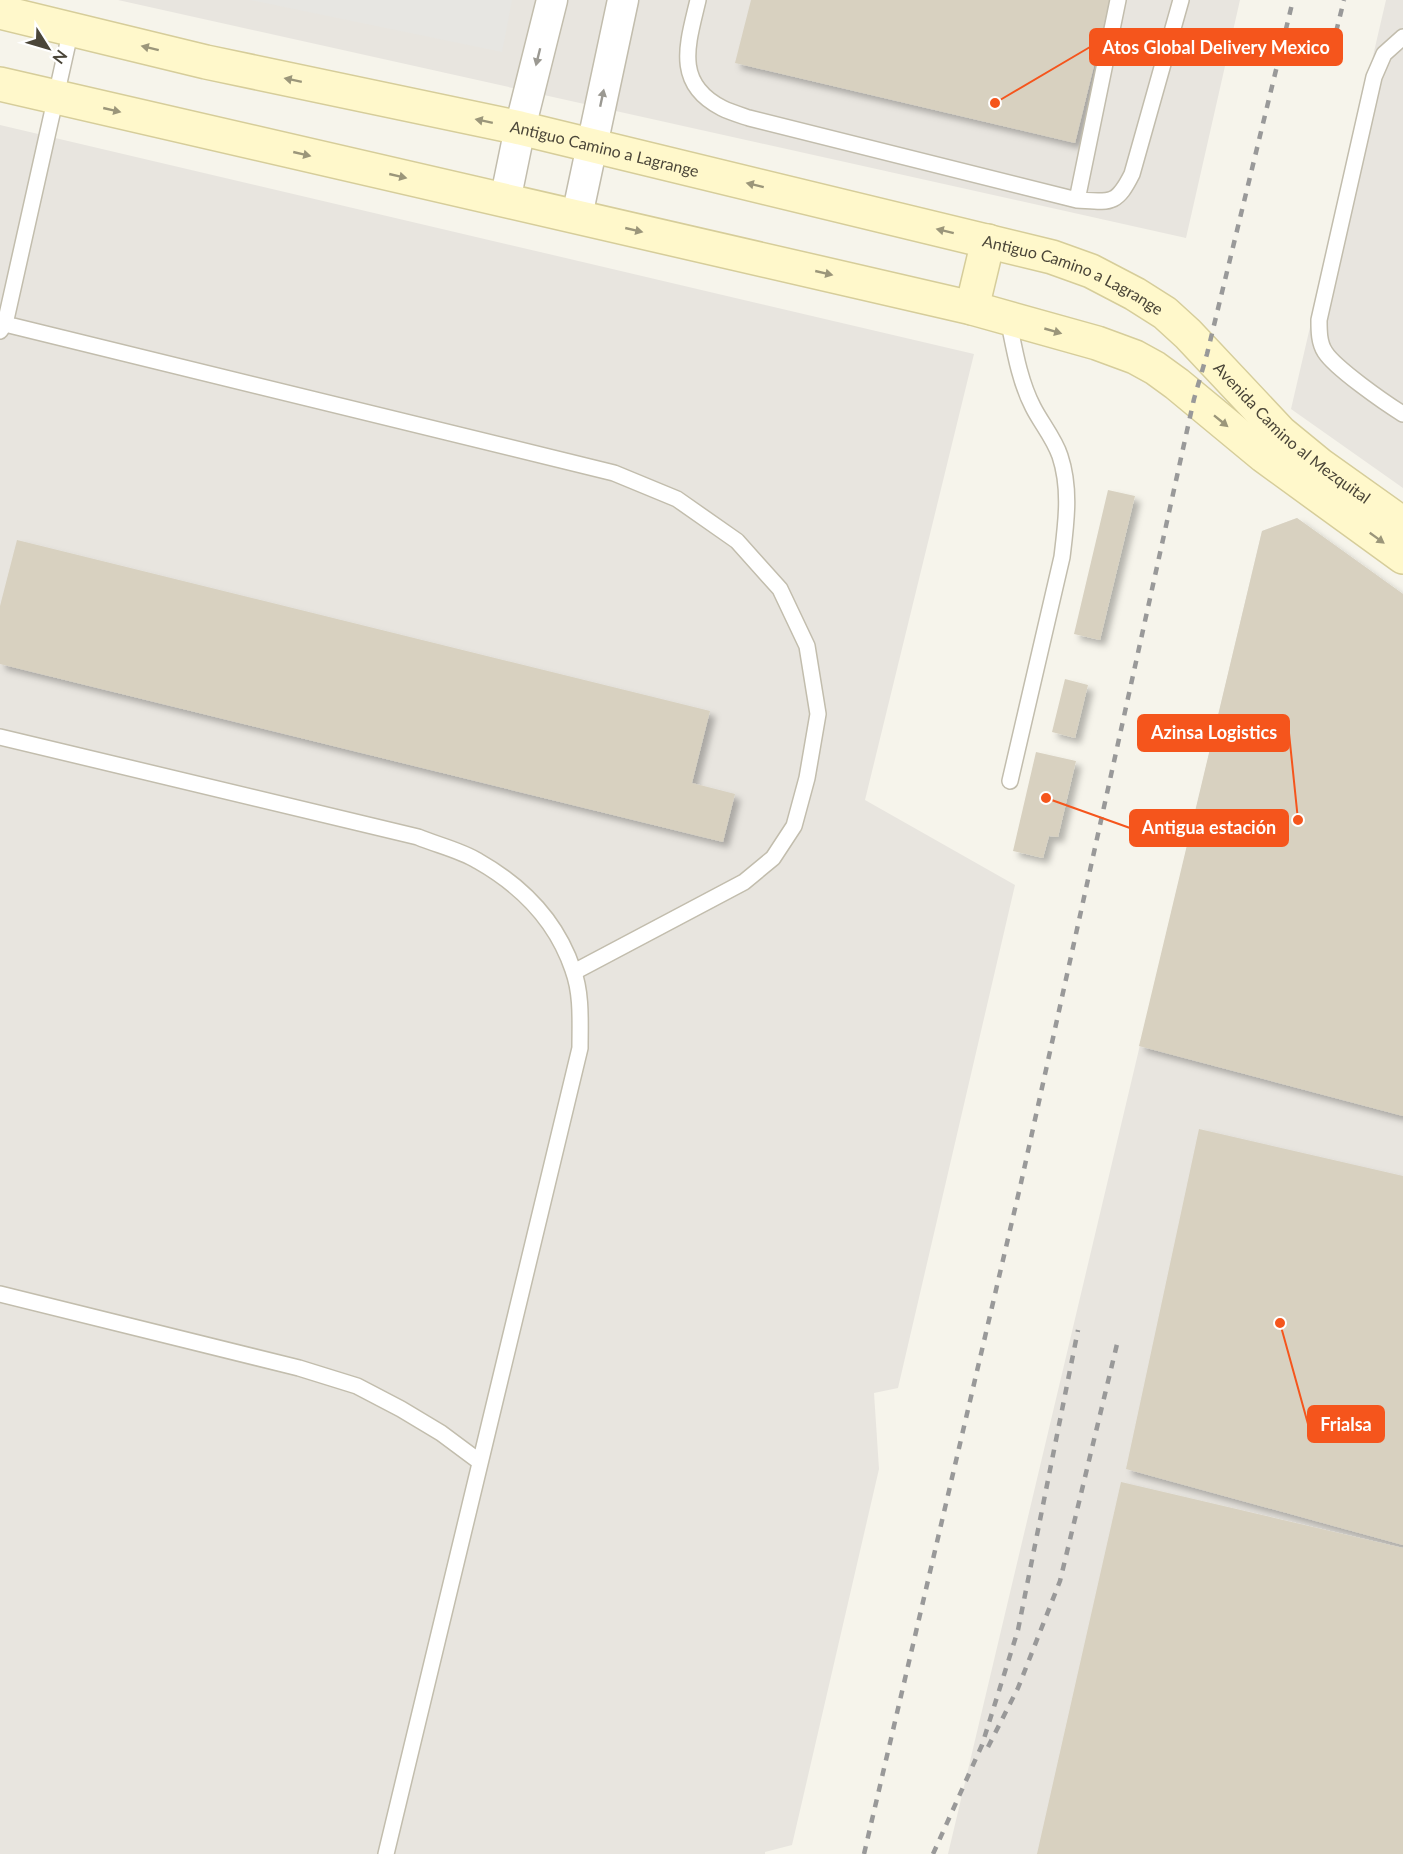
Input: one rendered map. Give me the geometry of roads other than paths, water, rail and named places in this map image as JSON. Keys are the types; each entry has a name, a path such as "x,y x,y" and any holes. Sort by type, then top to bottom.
{"street":[{"path":"505,201 520,128 552,0"},
{"path":"576,216 622,0"},
{"name":"Antiguo Camino a Lagrange","path":"0,12 218,65 520,128 1052,257 1091,270 1135,294 1188,334"},
{"path":"0,84 1008,318"},
{"path":"972,308 988,241"},
{"name":"Avenida Camino al Mezquital","path":"1008,318 1096,343 1136,357 1155,368 1264,456 1403,557"},
{"name":"Avenida Camino al Mezquital","path":"1188,334 1281,433 1320,465 1403,524"}],"lane":[{"path":"698,0 688,42 688,65 693,84 722,108 749,118 1077,200 1104,202 1116,198 1124,190 1132,174 1181,0"},
{"path":"1077,200 1118,0"},
{"path":"71,29 2,327 614,473 677,499 737,541 780,589 807,646 818,714 807,778 794,826 773,858 744,882 574,972"},
{"path":"1403,37 1384,54 1374,77 1319,320 1324,351 1336,365 1403,414"},
{"path":"1008,318 1019,368 1032,405 1060,455 1066,486 1067,522 1062,557 1010,781"},
{"path":"0,736 418,837 477,860 523,892 556,932 574,972 579,1007 580,1048 386,1854"},
{"path":"0,1294 299,1368 357,1386 441,1433 480,1462"}],"railway":[{"path":"864,1854 1021,1183 1194,399 1293,0"},
{"path":"1336,32 1344,0"},
{"path":"933,1854 982,1745 1018,1630 1078,1330"},
{"path":"988,1747 1018,1688 1060,1581 1118,1340"}],"place":[{"name":"Atos Global Delivery Mexico","path":"995,103"},
{"name":"Antigua estación","path":"1046,798"},
{"name":"Azinsa Logistics","path":"1298,820"},
{"name":"Frialsa","path":"1280,1323"}]}
